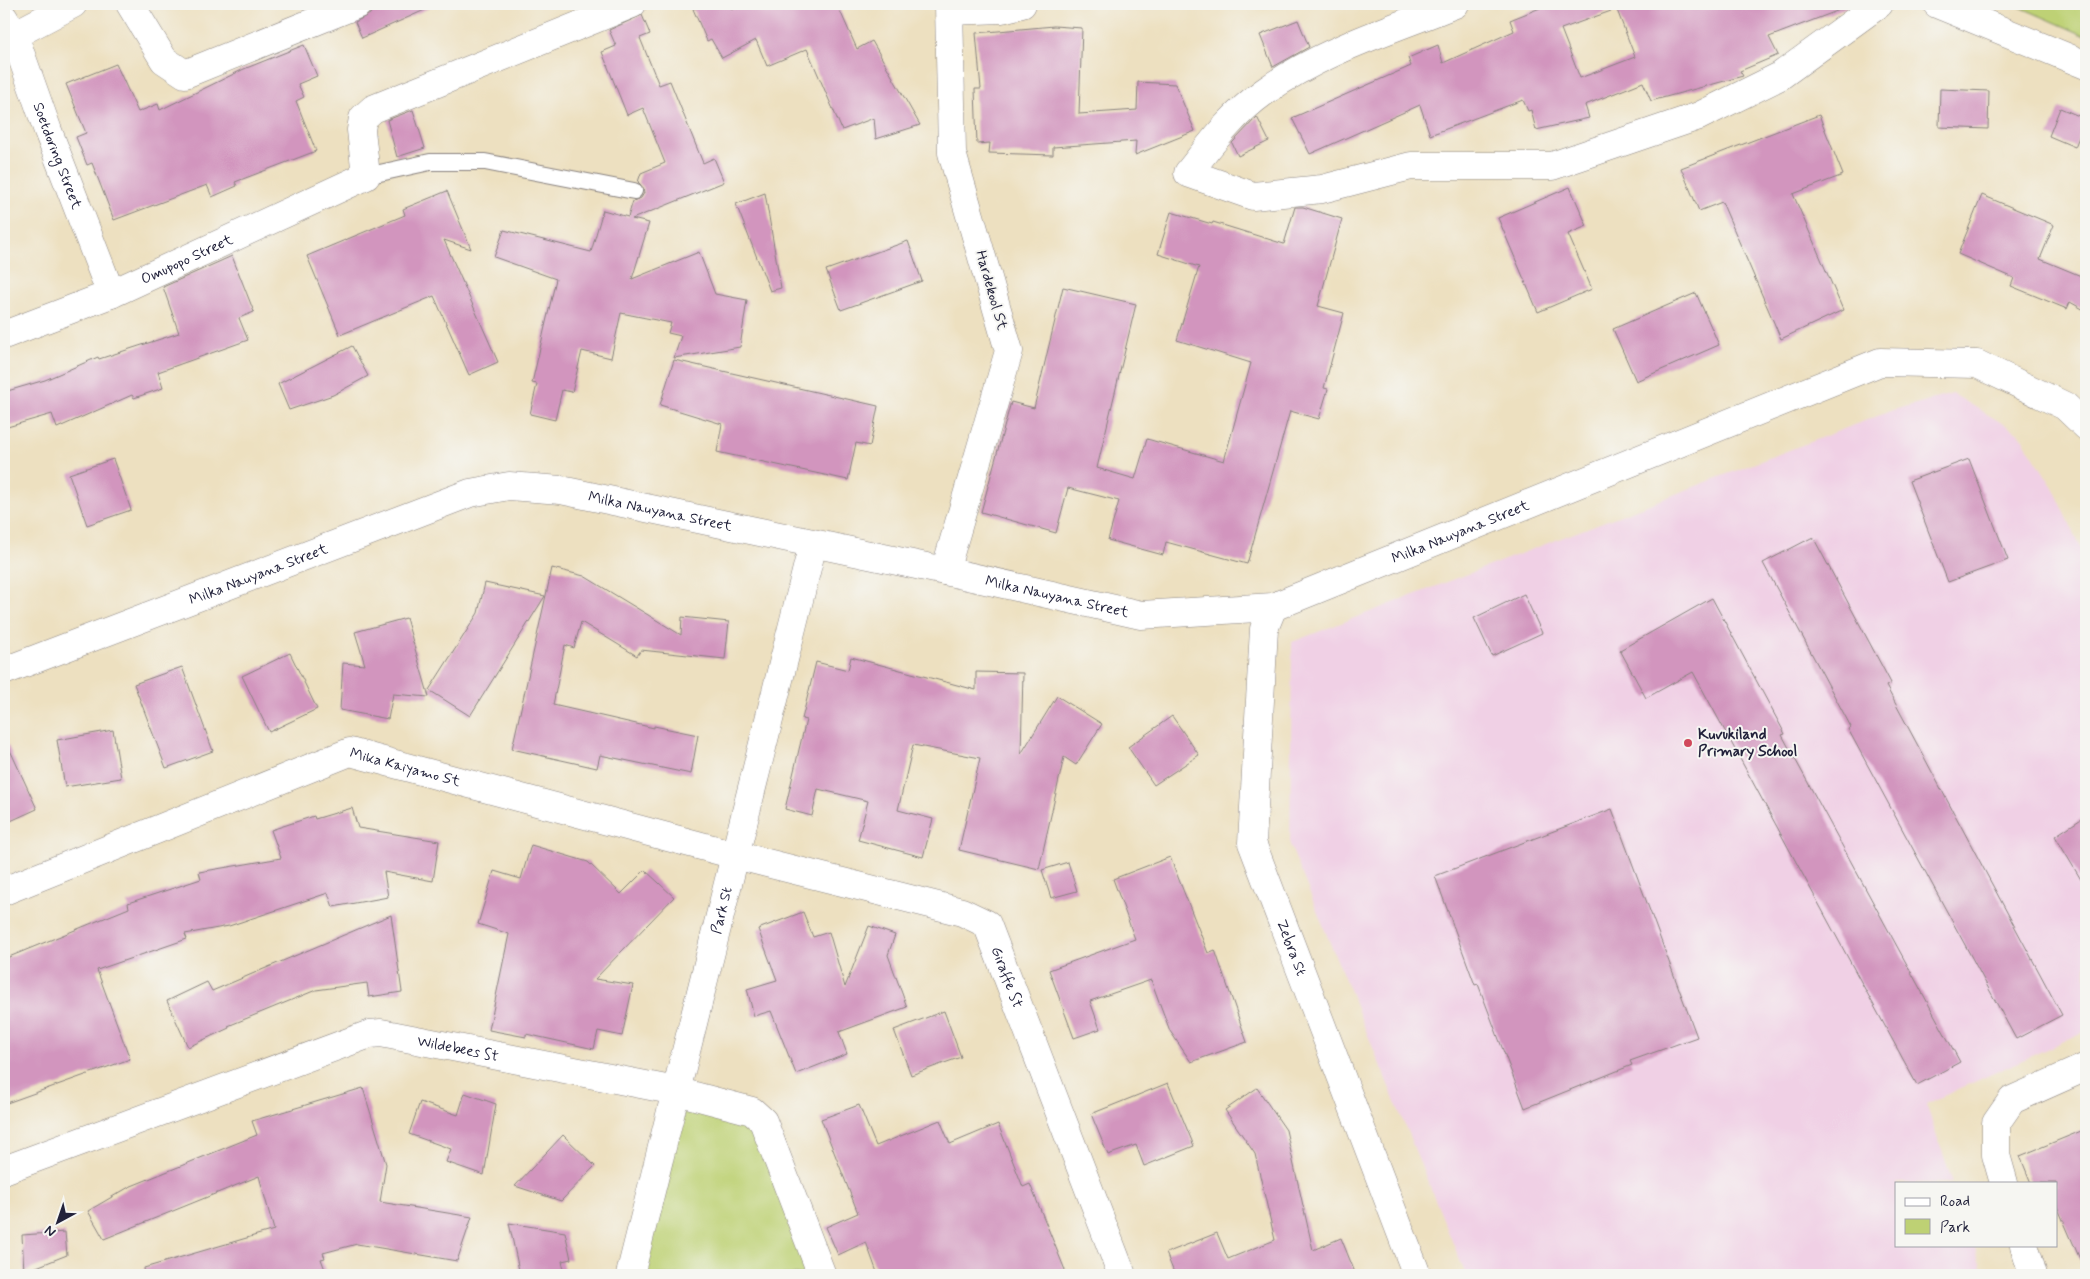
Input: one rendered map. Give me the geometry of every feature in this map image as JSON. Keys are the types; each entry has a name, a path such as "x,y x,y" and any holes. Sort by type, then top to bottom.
{"street":[{"path":"9,27 73,4"},
{"path":"130,4 164,60 185,74 358,4"},
{"path":"366,176 361,130 363,118 373,109 632,4"},
{"path":"950,7 1002,9 1022,4"},
{"path":"1455,4 1325,56 1264,92 1222,128 1188,173 1253,196 1322,189 1411,166 1552,166 1699,116 1780,76 1878,4"},
{"path":"1937,4 2086,65"},
{"name":"Hardekool St","path":"945,571 1009,352 952,153 950,7"},
{"name":"Soetdoring Street","path":"9,27 111,294"},
{"name":"Omupopo Street","path":"4,335 111,294 366,176"},
{"name":"Milka Nauyana Street","path":"4,671 470,493 509,486 561,490 945,571 1141,615 1273,607 1880,362 1977,364 2065,406 2086,426"},
{"name":"Park St","path":"630,1275 813,544"},
{"name":"Zebra St","path":"1273,607 1264,629 1252,843 1417,1275"},
{"name":"Mika Kaiyamo St","path":"4,891 350,752 735,855"},
{"name":"Giraffe St","path":"735,855 962,912 987,924 1122,1275"},
{"name":"Wildebees St","path":"4,1170 375,1033 676,1091 752,1111 763,1122 822,1275"},
{"path":"2004,1182 1996,1155 1996,1123 2012,1100 2086,1067"},
{"path":"2024,1246 2033,1275"}],"lane":[{"name":"Omupopo Street","path":"366,176 430,162 485,162 634,191"}],"shaded area":[{"name":"Kuvukiland Primary School","path":"1953,394 2019,433 2054,489 2086,559 2086,1031 1926,1104 1953,1182 1895,1182 1895,1246 1974,1246 1984,1275 1466,1275 1290,845 1292,642 1893,410"}],"green space":[{"path":"2013,4 2086,4 2086,36"},
{"path":"676,1091 752,1111 822,1275 630,1275"}],"building":[{"path":"373,4 438,4 362,38 355,22 370,14"},
{"path":"707,4 729,4 732,9 746,4 837,4 857,49 872,41 920,125 876,139 874,118 842,130 807,49 767,66 756,40 722,58 711,39 707,41 693,9"},
{"path":"1550,4 1621,4 1622,7 1561,29 1580,78 1635,57 1617,10 1635,4 1850,4 1850,6 1769,37 1778,55 1740,71 1743,76 1651,101 1643,82 1585,105 1589,118 1536,130 1531,110 1528,111 1523,100 1430,135 1420,105 1310,154 1292,118 1411,66 1408,58 1438,45 1443,63 1514,31 1510,20"},
{"path":"642,15 650,34 640,38 659,85 670,81 703,163 714,158 724,182 632,219 649,223 632,279 699,252 715,294 747,300 740,347 674,358 681,336 668,333 671,323 621,313 611,358 582,351 572,392 562,390 555,420 530,414 537,384 532,383 556,279 494,257 504,230 591,252 603,210 628,217 633,201 641,198 644,193 643,187 638,182 641,173 665,163 643,108 627,115 602,52 616,46 609,30"},
{"path":"1298,20 1309,47 1273,67 1260,35"},
{"path":"1054,26 1082,28 1079,114 1137,110 1138,82 1175,84 1195,131 1135,155 1136,141 1053,147 1053,155 989,153 990,143 977,144 975,89 981,89 976,33"},
{"path":"304,45 317,76 298,84 304,97 296,101 316,151 235,182 237,186 212,197 207,185 114,220 92,163 87,165 76,137 86,133 66,84 116,64 138,112 158,104 160,110 244,69"},
{"path":"1940,89 1989,91 1988,129 1939,127"},
{"path":"2060,108 2086,119 2075,147 2049,136"},
{"path":"413,110 425,148 397,157 387,120"},
{"path":"1819,115 1843,175 1793,194 1843,310 1781,339 1722,202 1699,211 1681,168"},
{"path":"1257,117 1269,141 1238,156 1232,143"},
{"path":"1570,187 1587,226 1568,234 1592,289 1538,312 1498,218"},
{"path":"447,191 471,249 444,240 498,362 469,375 434,296 340,335 307,256 405,215 403,209"},
{"path":"765,193 781,288 770,291 736,204"},
{"path":"1982,195 2054,225 2040,259 2086,278 2086,311 2070,302 2067,309 2011,286 2014,278 1958,254"},
{"path":"1295,207 1303,207 1342,219 1318,306 1344,313 1324,388 1328,389 1319,419 1290,411 1247,564 1166,542 1163,555 1108,540 1119,501 1068,488 1056,533 981,512 1011,402 1034,408 1063,287 1136,304 1097,468 1135,479 1147,439 1224,461 1251,363 1177,340 1199,267 1158,254 1171,212 1212,224 1213,222 1284,244"},
{"path":"908,241 922,281 841,310 826,270"},
{"path":"232,256 254,312 239,318 248,340 158,372 163,388 134,398 132,395 57,428 52,414 4,428 4,392 45,380 98,357 99,359 179,333 163,287"},
{"path":"1696,293 1719,345 1636,381 1613,329"},
{"path":"352,346 368,376 333,395 289,410 278,384"},
{"path":"674,360 878,406 870,446 856,443 848,480 717,452 722,424 660,405"},
{"path":"113,459 131,510 87,525 69,474"},
{"path":"1969,459 2008,560 1948,582 1909,481"},
{"path":"1813,537 1891,683 1886,686 2062,1015 2016,1039 1848,729 1851,727 1763,563"},
{"path":"552,568 584,576 681,635 682,617 729,622 725,659 641,650 637,656 581,622 574,648 565,645 553,705 654,728 654,726 698,735 691,774 600,755 597,768 512,749"},
{"path":"485,583 545,596 470,716 429,690 478,613"},
{"path":"1524,594 1542,633 1492,656 1474,618"},
{"path":"1712,598 1785,734 1782,735 1960,1062 1917,1085 1693,672 1646,698 1620,650"},
{"path":"406,618 429,697 393,694 388,719 340,710 343,663 365,665 355,632"},
{"path":"290,653 317,709 269,732 242,676"},
{"path":"851,657 976,690 976,672 1023,673 1021,754 1057,696 1102,724 1076,765 1064,757 1039,869 959,850 980,758 913,745 898,810 933,819 923,857 858,840 868,801 818,789 812,816 785,809 806,720 802,719 816,662 848,670"},
{"path":"182,667 213,751 166,768 134,684"},
{"path":"1172,716 1199,755 1154,785 1128,747"},
{"path":"113,730 121,778 65,787 57,740"},
{"path":"4,737 37,809 4,824"},
{"path":"352,808 358,828 439,841 433,881 384,872 388,897 333,907 328,893 229,926 185,934 187,939 97,970 130,1059 4,1104 4,959 129,908 128,903 201,879 199,872 281,858 271,830 314,816 315,819"},
{"path":"1612,809 1697,1037 1630,1061 1632,1065 1525,1108 1478,984 1475,985 1435,876"},
{"path":"2086,816 2086,888 2055,836"},
{"path":"531,845 588,862 621,894 645,870 674,897 595,979 633,985 622,1036 598,1031 594,1049 526,1034 526,1037 489,1030 509,934 478,924 494,871 521,879"},
{"path":"1170,857 1208,953 1215,950 1247,1042 1191,1062 1170,1031 1151,980 1090,1001 1100,1029 1074,1038 1049,970 1135,939 1113,879"},
{"path":"1068,862 1077,891 1051,898 1042,870"},
{"path":"803,912 813,937 829,932 845,987 869,926 895,935 888,955 907,1007 839,1032 847,1054 796,1074 771,1011 754,1016 747,989 777,980 758,929"},
{"path":"391,915 402,992 369,997 367,983 316,990 228,1026 229,1028 188,1047 167,1001 207,982 212,991"},
{"path":"944,1011 961,1057 911,1075 894,1030"},
{"path":"1168,1083 1194,1146 1144,1166 1136,1145 1108,1155 1091,1114"},
{"path":"363,1088 386,1164 380,1202 472,1217 457,1261 357,1244 323,1253 325,1258 321,1259 327,1275 145,1275 144,1268 274,1230 259,1176 104,1239 88,1211 129,1187 257,1135 252,1121"},
{"path":"1257,1088 1286,1130 1313,1250 1341,1238 1356,1275 1175,1275 1166,1253 1217,1233 1228,1259 1275,1240 1255,1154 1225,1110"},
{"path":"465,1093 496,1104 484,1175 446,1162 451,1149 409,1134 420,1102 458,1115"},
{"path":"859,1105 876,1146 940,1120 950,1144 998,1124 1023,1187 1030,1184 1067,1275 878,1275 866,1242 838,1255 826,1227 858,1213 821,1119"},
{"path":"2086,1129 2086,1273 2058,1209 2058,1182 2031,1182 2020,1156"},
{"path":"563,1135 595,1166 561,1201 515,1186"},
{"path":"509,1223 565,1232 571,1259 562,1261 565,1275 520,1275"},
{"path":"65,1232 67,1255 24,1272 22,1235"}],"place":[{"name":"Kuvukiland Primary School","path":"1688,743"}]}
